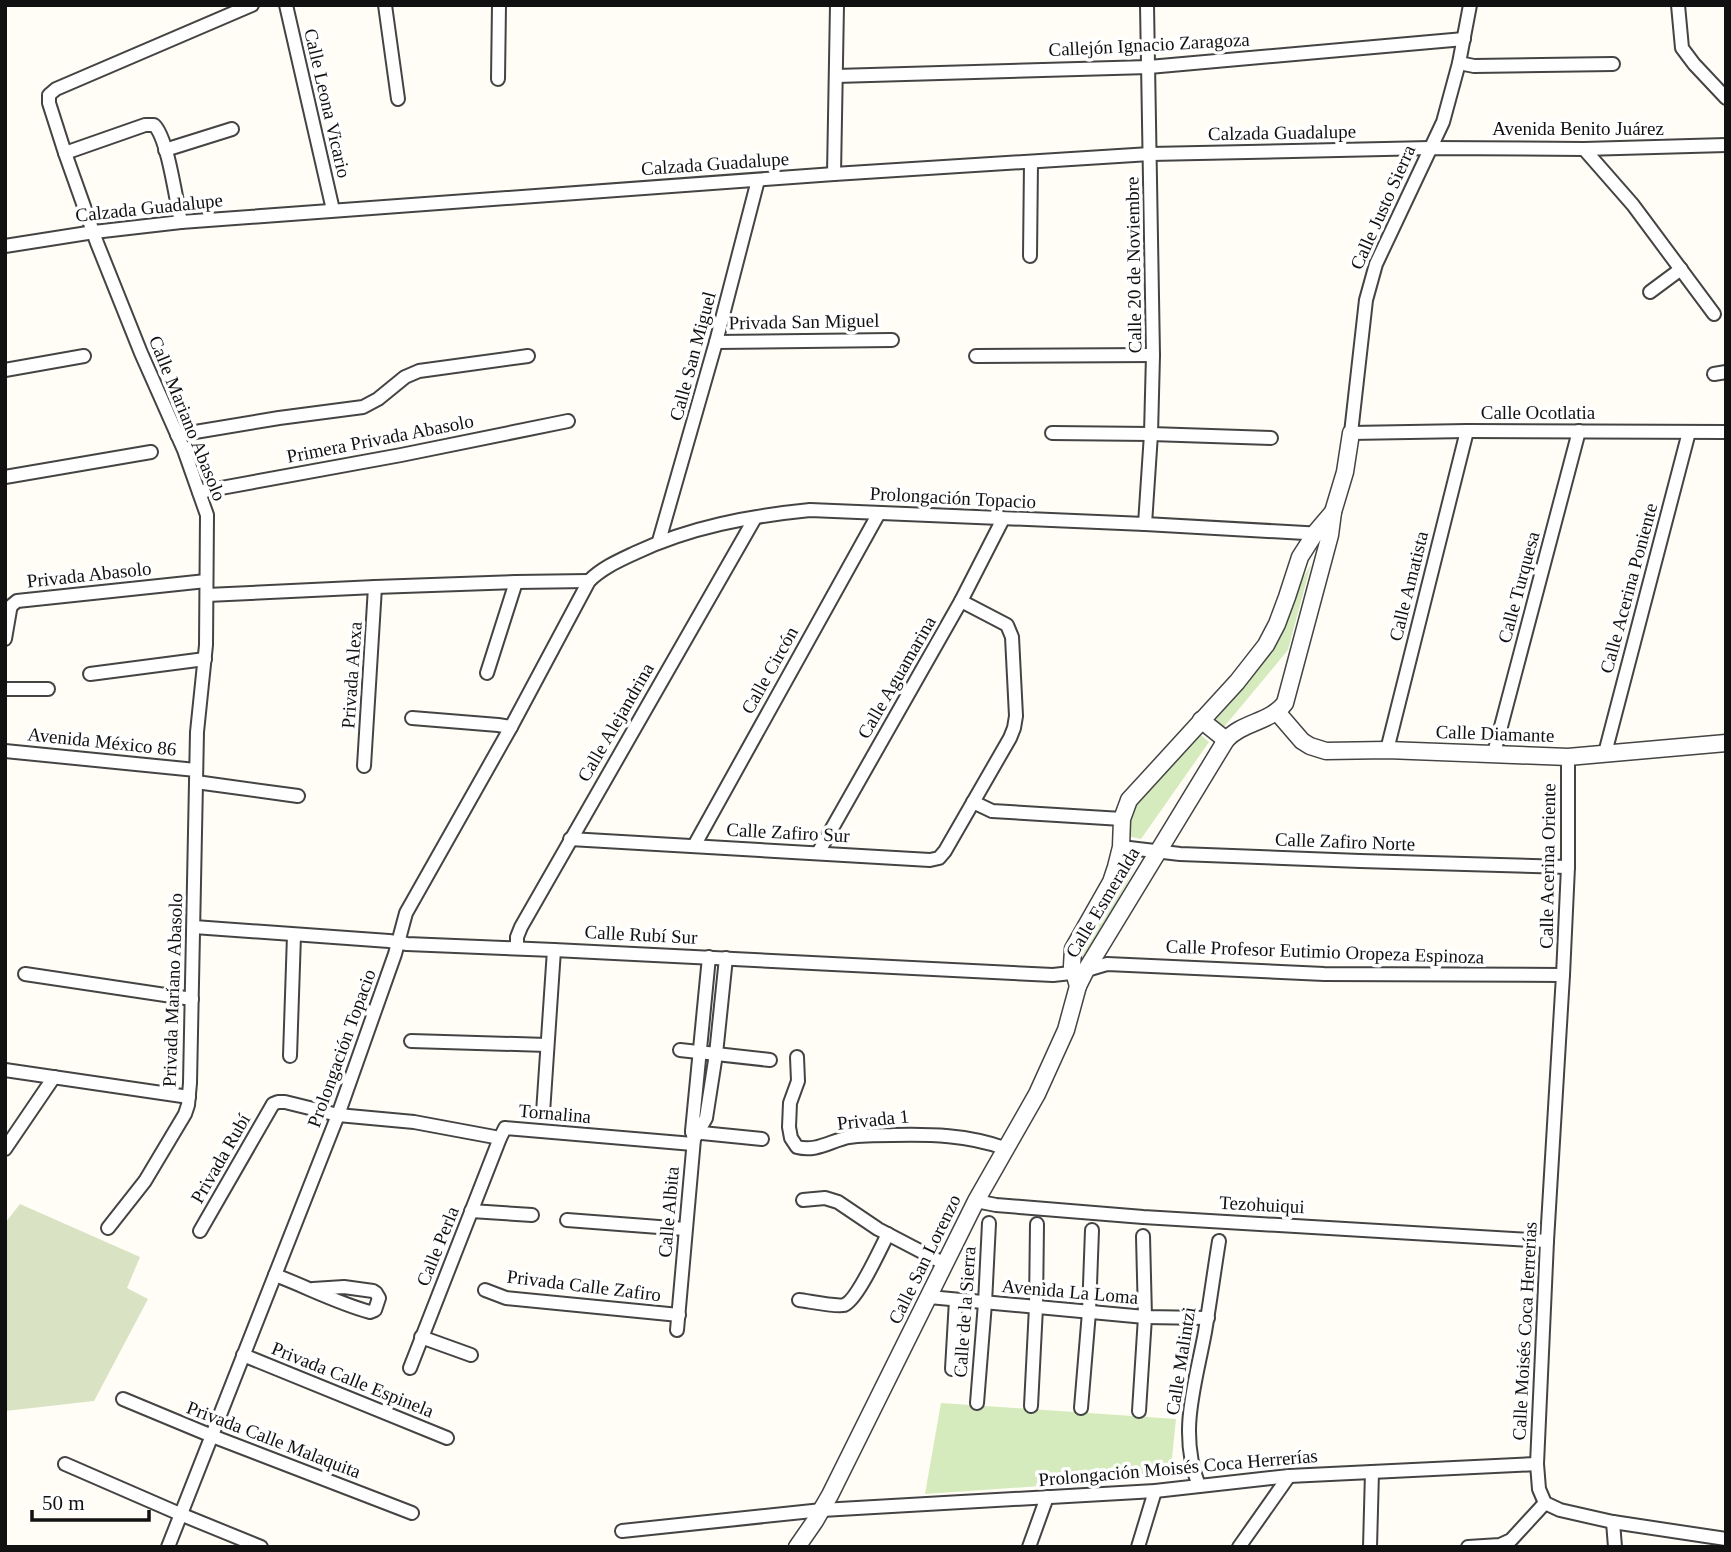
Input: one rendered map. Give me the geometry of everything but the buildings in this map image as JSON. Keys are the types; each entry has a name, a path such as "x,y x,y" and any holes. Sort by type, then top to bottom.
{"street":[{"name":"Calle Mariano Abasolo","path":"196,776 199,704 205,659 207,519 200,492 141,353 94,232 65,153 49,103 49,94 253,5"},
{"name":"Calle Leona Vicario","path":"286,5 333,210"},
{"path":"385,5 398,99"},
{"path":"498,79 499,5"},
{"path":"834,174 838,5"},
{"name":"Calle 20 de Noviembre","path":"1145,524 1153,355 1147,5"},
{"name":"Calle Justo Sierra","path":"1323,534 1345,472 1366,300 1376,264 1443,122 1459,63 1470,5"},
{"path":"1678,5 1682,48 1693,64 1726,99"},
{"name":"Callejón Ignacio Zaragoza","path":"836,76 1149,67 1464,39"},
{"path":"1459,63 1474,66 1613,64"},
{"path":"65,153 145,125 154,125 160,132 181,222"},
{"path":"165,150 232,129"},
{"name":"Avenida Benito Juárez","path":"1430,148 1584,149 1726,145"},
{"name":"Calzada Guadalupe","path":"5,246 181,222 834,174 1150,154 1430,148"},
{"path":"1584,149 1633,205 1714,314"},
{"path":"1030,256 1031,162"},
{"name":"Calle San Miguel","path":"659,541 716,342 758,180"},
{"path":"1650,292 1681,269"},
{"name":"Privada San Miguel","path":"716,342 891,340"},
{"path":"976,356 1153,355"},
{"path":"5,370 84,356"},
{"name":"Primera Privada Abasolo","path":"177,435 363,407 378,399 405,377 419,371 528,356"},
{"name":"Primera Privada Abasolo","path":"200,492 568,421"},
{"name":"Calle Amatista","path":"1387,750 1467,431"},
{"name":"Calle Turquesa","path":"1494,753 1579,431"},
{"name":"Calle Acerina Poniente","path":"1605,753 1689,432"},
{"name":"Calle Ocotlatia","path":"1351,433 1726,432"},
{"path":"1052,433 1271,439"},
{"path":"5,477 151,452"},
{"name":"Prolongación Topacio","path":"168,1547 338,1115 406,913 589,582 612,564 659,541 713,525 810,510 1323,534"},
{"name":"Calle Circón","path":"694,846 878,513"},
{"name":"Calle Alejandrina","path":"517,948 521,927 755,518"},
{"name":"Calle Aguamarina","path":"818,853 961,601 1003,519"},
{"path":"1277,712 1288,696 1323,534"},
{"name":"Calle Esmeralda","path":"1079,976 1072,957 1073,949 1111,882 1121,847 1122,819 1133,793 1253,663 1277,624 1300,557 1323,534"},
{"name":"Privada Abasolo","path":"5,639 11,606 17,601 206,581"},
{"path":"487,673 516,582"},
{"path":"207,595 516,582 589,582"},
{"name":"Privada Alexa","path":"364,766 375,587"},
{"path":"961,601 1007,625 1012,637 1016,716 1014,727 973,802 992,811 1122,819"},
{"path":"90,674 205,659"},
{"path":"5,688 48,690"},
{"name":"Calle Diamante","path":"1277,712 1296,736 1315,748 1326,751 1387,750 1568,757 1726,743"},
{"name":"Calle Esmeralda","path":"1079,976 1226,740 1237,730 1277,712"},
{"path":"412,718 511,727"},
{"path":"1201,720 1226,740"},
{"name":"Avenida México 86","path":"5,751 196,776"},
{"name":"Calle Acerina Oriente","path":"1563,975 1568,867 1568,757"},
{"path":"196,776 298,796"},
{"name":"Privada Mariano Abasolo","path":"107,1228 155,1167 185,1114 189,1097 196,776"},
{"name":"Calle Zafiro Sur","path":"570,839 934,859 943,855 973,802"},
{"name":"Calle Zafiro Norte","path":"1121,847 1180,854 1568,867"},
{"name":"Calle Rubí Sur","path":"194,927 398,943 1079,976"},
{"path":"290,1056 294,935"},
{"path":"542,1113 554,950"},
{"name":"Calle Albita","path":"677,1330 709,957"},
{"name":"Calle Albita","path":"695,1137 706,1118 726,958"},
{"name":"Calle Profesor Eutimio Oropeza Espinoza","path":"1079,976 1107,964 1324,974 1563,975"},
{"path":"25,974 192,999"},
{"name":"Calle Moisés Coca Herrerías","path":"1545,1503 1539,1489 1537,1464 1563,975"},
{"name":"Calle San Lorenzo","path":"797,1547 822,1510 975,1202 1027,1112 1066,1030 1079,976"},
{"path":"411,1041 547,1045"},
{"path":"680,1050 771,1060"},
{"name":"Privada 1","path":"797,1057 798,1081 790,1103 789,1127 791,1138 797,1147 807,1150 856,1136 934,1134 986,1142 1004,1149"},
{"path":"5,1070 189,1097"},
{"path":"5,1149 54,1077"},
{"name":"Tornalina","path":"273,1104 285,1102 338,1115 414,1122 500,1138 503,1130 509,1128 762,1139"},
{"name":"Privada Rubí","path":"200,1231 273,1104"},
{"name":"Calle Perla","path":"410,1368 500,1138"},
{"path":"803,1200 832,1200 876,1228 945,1264"},
{"name":"Tezohuiqui","path":"975,1202 1143,1217 1547,1241"},
{"path":"471,1211 531,1215"},
{"path":"567,1220 685,1229"},
{"name":"Calle de la Sierra","path":"977,1403 989,1223"},
{"path":"1031,1405 1037,1224"},
{"path":"1081,1408 1092,1230"},
{"path":"799,1300 842,1305 848,1303 863,1283 888,1234"},
{"path":"1139,1411 1145,1317 1143,1236"},
{"name":"Calle Malintzi","path":"1199,1486 1189,1453 1189,1417 1219,1241"},
{"path":"275,1275 313,1289"},
{"name":"Privada Calle Zafiro","path":"485,1290 509,1298 679,1315"},
{"name":"Avenida La Loma","path":"929,1297 1145,1317 1208,1318"},
{"path":"952,1369 956,1300"},
{"path":"421,1337 471,1355"},
{"name":"Privada Calle Espinela","path":"243,1355 447,1438"},
{"name":"Privada Calle Malaquita","path":"123,1399 412,1513"},
{"path":"65,1464 261,1547"},
{"name":"Prolongación Moisés Coca Herrerías","path":"622,1531 822,1510 1155,1491 1289,1476 1537,1464"},
{"path":"1370,1547 1371,1472"},
{"path":"1239,1547 1289,1476"},
{"path":"1138,1547 1155,1491"},
{"path":"1029,1547 1047,1497"},
{"path":"1468,1547 1500,1545 1511,1540 1545,1503 1560,1510 1613,1522 1726,1539"},
{"path":"1613,1522 1615,1547"}],"green space":[{"path":"1311,564 1288,650 1224,727 1207,716 1272,632"},
{"path":"1195,730 1209,742 1141,839 1123,835 1124,817"},
{"path":"1117,861 1135,862 1132,874 1084,960 1070,950"},
{"path":"20,1204 140,1257 127,1288 148,1299 94,1401 5,1411 5,1223"},
{"path":"941,1403 1176,1419 1170,1477 925,1494"}]}
